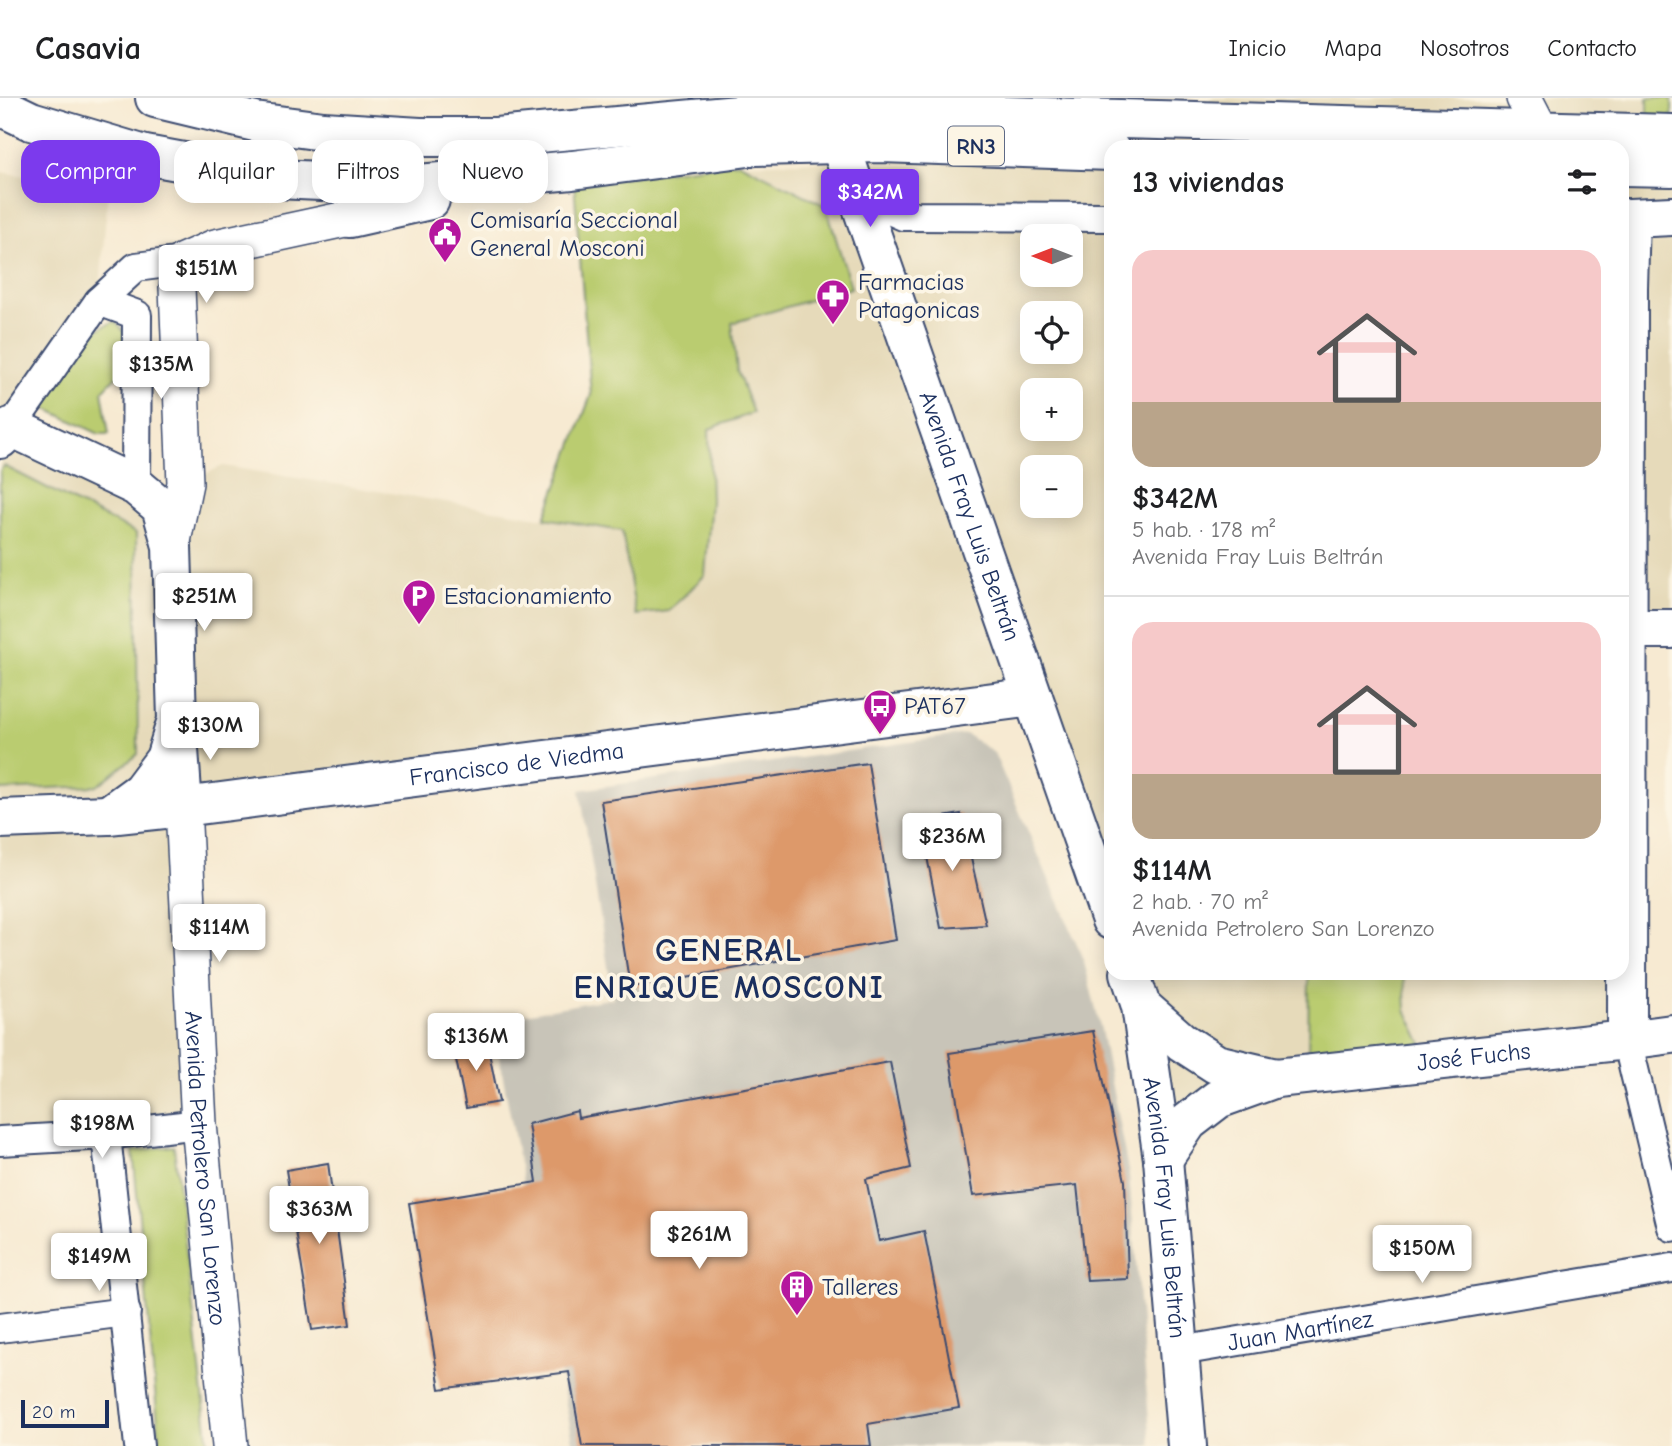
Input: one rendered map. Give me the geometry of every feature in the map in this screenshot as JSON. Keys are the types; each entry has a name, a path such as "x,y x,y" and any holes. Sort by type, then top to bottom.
{"main road":[{"name":"RN3","path":"155,98 195,104 255,122 323,131 420,137 496,137 791,110 831,118 1209,110 1541,125 1672,134"},
{"name":"RN3","path":"0,106 31,121 145,155 277,179 408,186 572,170 756,146 831,118 881,143 1104,151"},
{"name":"Avenida Fray Luis Beltrán","path":"831,118 1104,900"},
{"path":"1629,166 1672,167"},
{"path":"350,218 572,170"},
{"path":"1629,216 1672,216"},
{"path":"5,433 136,486 160,507 172,546 177,720 183,807"},
{"path":"1629,629 1672,629"},
{"name":"Francisco de Viedma","path":"0,818 108,815 183,807 1033,696"},
{"path":"108,815 141,791 165,759 177,720"},
{"path":"1627,980 1627,1040"},
{"name":"Avenida Fray Luis Beltrán","path":"1135,989 1163,1159 1187,1446"},
{"name":"José Fuchs","path":"1135,989 1182,1042 1216,1063 1276,1078"},
{"name":"José Fuchs","path":"1163,1159 1188,1122 1218,1098 1276,1078 1672,1034"}],"street":[{"path":"858,196 903,216 1104,217"},
{"path":"5,433 99,301 136,267 183,261 215,247 350,218"},
{"path":"172,546 185,483 177,287 183,261"},
{"path":"99,301 137,315 136,486"},
{"name":"Avenida Petrolero San Lorenzo","path":"183,807 199,1124 230,1446"},
{"path":"1627,1040 1672,1227"},
{"path":"0,1141 106,1135 199,1124"},
{"path":"106,1135 137,1446"},
{"name":"Juan Martínez","path":"1180,1351 1672,1268"},
{"path":"0,1328 125,1312"}],"shaded area":[{"path":"1210,98 1672,98 1672,629 1629,629 1629,140 1209,140"},
{"path":"1104,151 1104,900 1032,697 184,807 199,1124 0,1141 0,172 21,175 21,203 107,203 99,301 11,427 161,507 185,483 223,466 545,518 591,395 572,170"},
{"path":"966,734 994,753 1083,958 1101,1030 1129,1176 1151,1446 574,1446 492,1020 613,998 580,790"},
{"path":"1131,980 1627,980 1627,1040 1276,1078 1163,1159"}],"green space":[{"path":"1648,98 1672,98 1672,128 1648,128"},
{"path":"738,162 826,206 851,288 732,323 737,371 753,413 709,429 711,501 705,575 669,611 636,615 622,531 545,518 591,395 574,184"},
{"path":"115,321 130,339 126,366 102,391 109,434 99,434 41,406 94,331"},
{"path":"4,466 136,533 138,754 97,786 0,790 0,471"},
{"path":"1309,980 1404,980 1406,1010 1425,1050 1308,1063"},
{"path":"174,1146 209,1446 160,1446 133,1151"}],"building":[{"path":"868,763 896,940 630,987 601,801"},
{"path":"961,814 986,925 941,928 920,821"},
{"path":"1093,1031 1125,1181 1128,1279 1087,1281 1077,1185 973,1196 949,1053"},
{"path":"486,1038 499,1102 466,1108 453,1045"},
{"name":"Talleres","path":"890,1062 911,1168 866,1179 879,1241 924,1231 959,1408 868,1424 871,1446 582,1446 569,1372 440,1389 409,1203 537,1182 528,1124 577,1111 578,1118"},
{"path":"328,1163 350,1325 312,1330 286,1170"}],"place":[{"name":"Comisaría Seccional General Mosconi","path":"445,264"},
{"name":"Farmacias Patagonicas","path":"833,326"},
{"name":"Estacionamiento","path":"419,626"},
{"name":"PAT67","path":"880,736"},
{"name":"Talleres","path":"797,1317"}],"district":[{"name":"GENERAL ENRIQUE MOSCONI","path":"729,968"}]}
